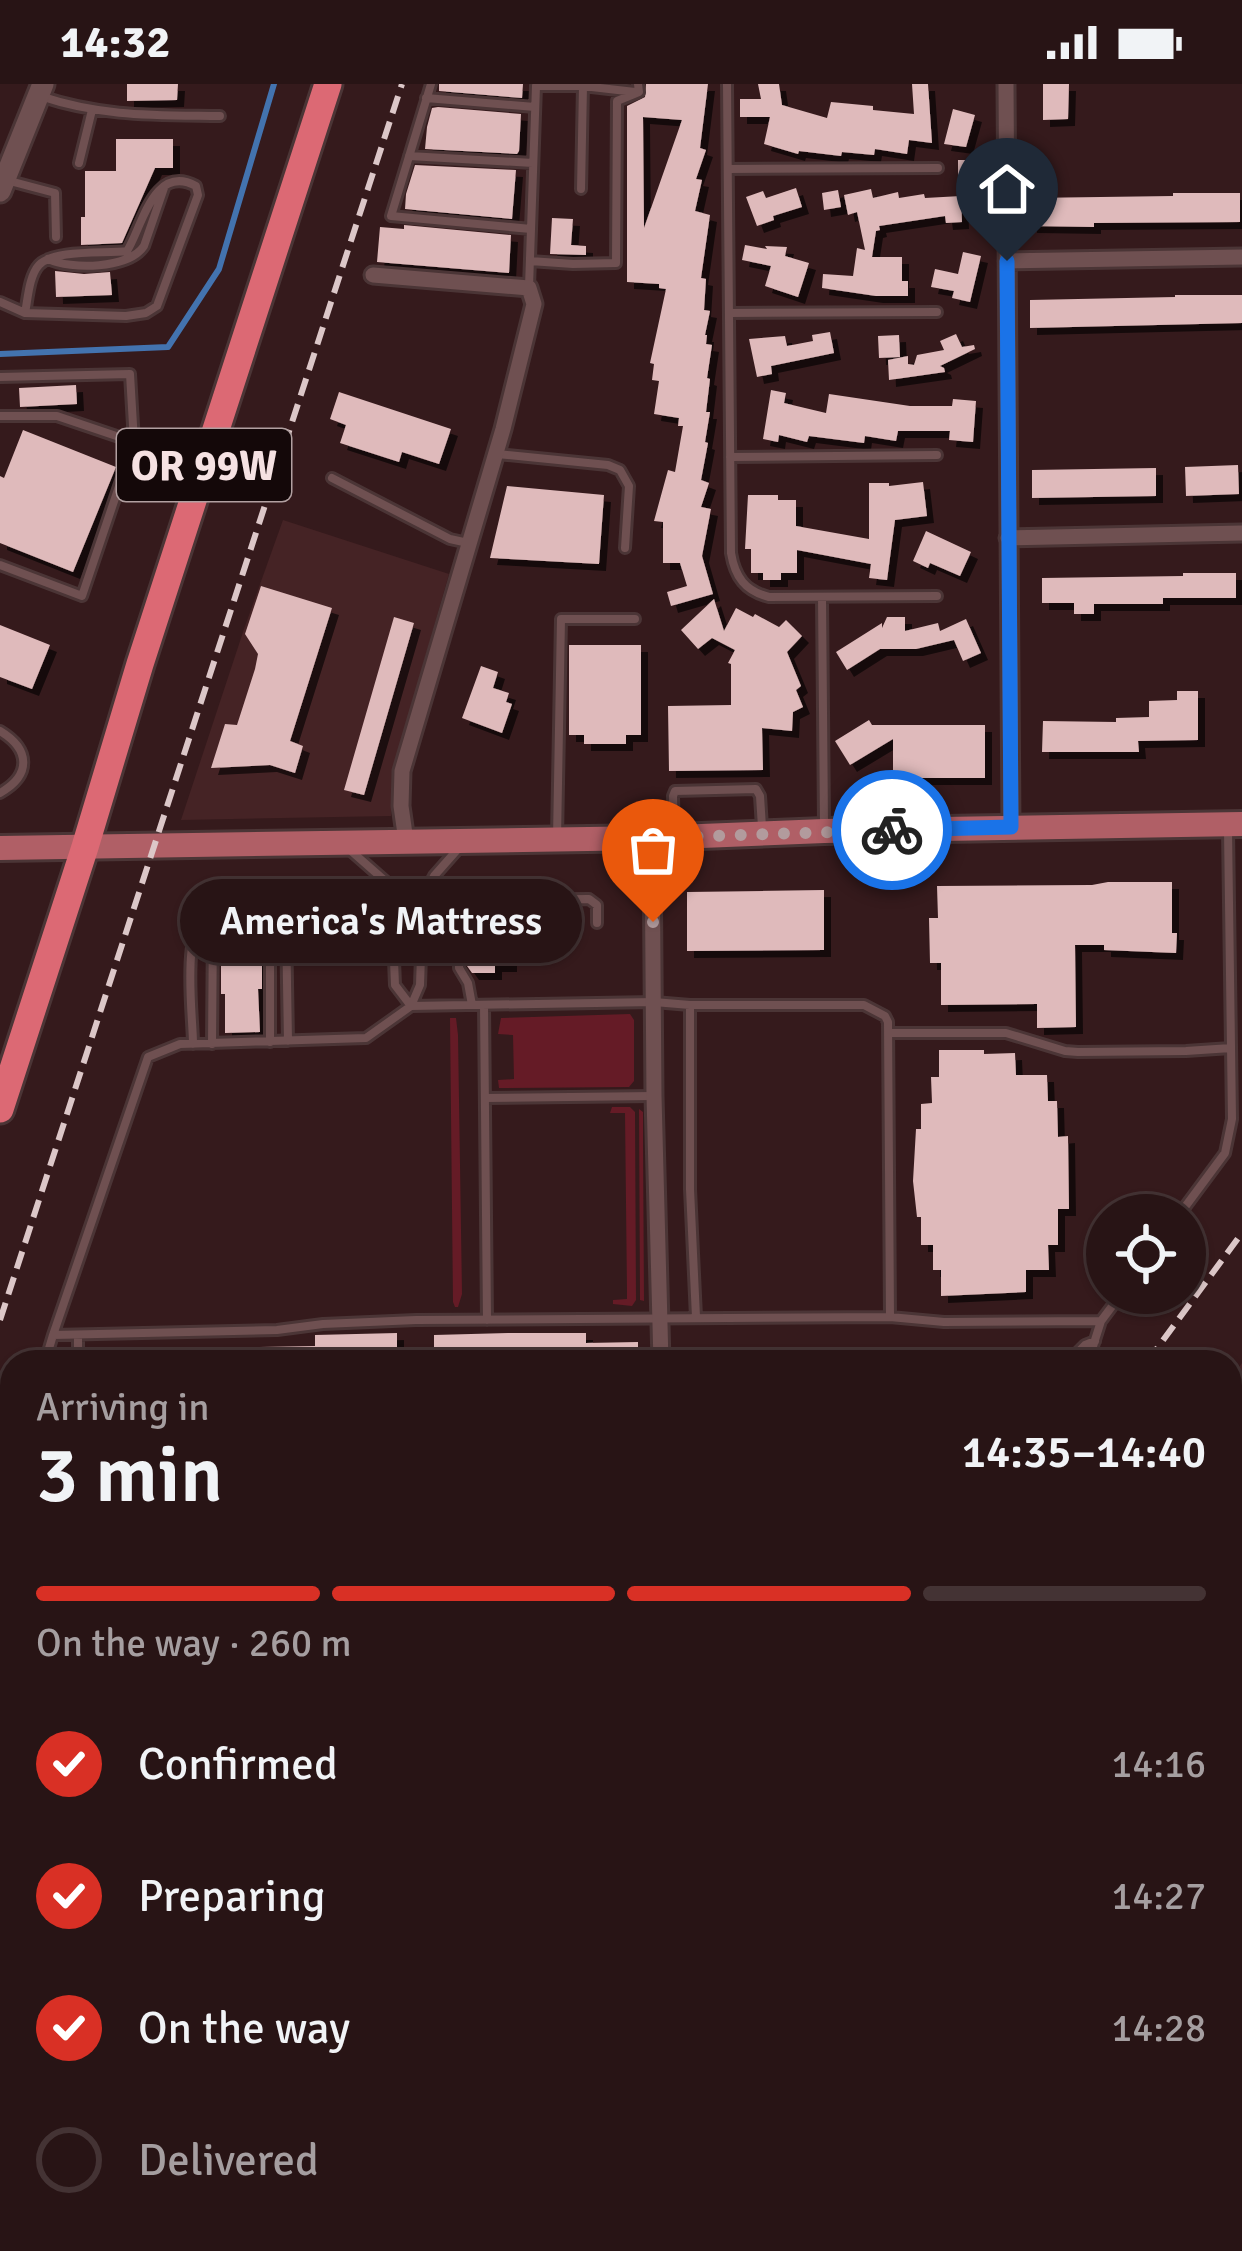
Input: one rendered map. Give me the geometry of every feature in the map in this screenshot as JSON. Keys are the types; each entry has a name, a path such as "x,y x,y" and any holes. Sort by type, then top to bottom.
{"highway":[{"name":"OR 99W","path":"0,1109 328,84"}],"main road":[{"path":"2,186 7,154 40,90"},
{"path":"0,848 1235,824"}],"street":[{"path":"1006,84 1011,827"},
{"path":"1007,261 1242,257"},
{"path":"373,275 529,288 534,304 402,772 406,841"},
{"path":"1008,538 1242,533"},
{"path":"661,1350 654,1002 663,837"}],"lane":[{"path":"430,84 391,216 531,229"},
{"path":"728,84 731,553 739,578 749,590 769,597 937,596"},
{"path":"529,288 536,85 638,88"},
{"path":"581,190 583,86"},
{"path":"530,262 616,263 617,101 638,88"},
{"path":"40,90 92,110 121,115 220,116"},
{"path":"426,98 535,106"},
{"path":"79,163 92,110"},
{"path":"409,156 533,163"},
{"path":"728,169 938,168"},
{"path":"0,302 25,313 146,314 157,306 198,195 196,186 177,181 165,187 144,246 131,260 86,265 48,259 38,266 25,313"},
{"path":"2,186 55,193 56,237"},
{"path":"729,313 937,312"},
{"path":"0,377 130,374 134,442 82,596 0,565"},
{"path":"0,416 57,416 134,442"},
{"path":"495,454 620,470 629,486 625,548"},
{"path":"730,457 937,455"},
{"path":"332,478 450,539 470,544"},
{"path":"822,597 824,831"},
{"path":"557,839 561,619 634,619"},
{"path":"0,731 16,741 22,761 15,784 0,793"},
{"path":"663,837 675,790 756,790 762,833"},
{"path":"1195,1194 1225,1153 1232,1119 1235,824"},
{"path":"49,1350 148,1058 180,1044 366,1038 411,1006 421,985 423,897 439,869 467,840"},
{"path":"340,842 391,886 395,985 411,1006"},
{"path":"472,1005 459,968 461,903 589,899 597,905 597,922"},
{"path":"193,1044 191,943 195,925 215,903 242,901 273,902 283,911 288,1042"},
{"path":"212,1044 212,925 219,917 239,915 263,915 270,925 270,1042"},
{"path":"484,1005 487,1320"},
{"path":"690,1005 696,1317"},
{"path":"411,1006 864,1005 885,1016 890,1317"},
{"path":"888,1033 1006,1033 1078,1052 1231,1048"},
{"path":"486,1099 654,1096"},
{"path":"1091,1350 1106,1314"},
{"path":"53,1335 277,1330 368,1322 696,1317 1101,1321"},
{"path":"78,1335 78,1350"},
{"path":"1080,1350 1094,1341"}],"shaded area":[{"path":"283,520 449,574 392,773 391,816 181,820 244,629"},
{"path":"630,1014 634,1020 634,1081 629,1087 499,1088 498,1080 514,1079 513,1035 498,1034 501,1018"},
{"path":"450,1018 456,1018 458,1035 462,1294 458,1307 453,1302"},
{"path":"612,1107 630,1107 635,1112 636,1300 632,1306 613,1304 613,1300 627,1299 627,1292 625,1113 610,1113"},
{"path":"639,1109 643,1112 644,1301 640,1300"}],"building":[{"path":"127,84 178,84 177,100 127,101"},
{"path":"439,84 523,84 522,98 439,91"},
{"path":"646,84 708,84 700,148 706,150 696,179 702,180 695,211 710,215 701,278 706,279 704,310 710,311 706,344 712,345 707,378 708,443 701,480 709,483 701,507 711,509 702,556 713,594 671,606 667,592 687,586 680,563 663,563 663,522 654,521 668,470 675,472 683,426 678,426 679,418 654,414 659,381 652,380 654,364 650,363 666,289 659,284 627,282 627,106 645,97","holes":["643,117 682,120 644,228"]},
{"path":"758,84 779,84 782,105 827,118 831,102 914,114 912,84 928,84 932,143 909,140 907,154 875,149 874,155 842,152 841,156 798,154 764,144 770,117 740,117 740,99 761,99"},
{"path":"1043,84 1069,84 1068,119 1043,120"},
{"path":"432,108 521,114 519,151 425,149"},
{"path":"953,109 975,115 966,147 944,144"},
{"path":"116,139 173,139 173,168 155,168 122,243 81,245 85,171 116,171"},
{"path":"958,160 977,160 977,189 958,189"},
{"path":"415,165 516,170 512,219 405,209"},
{"path":"796,188 802,207 757,226 746,197 763,191 766,198"},
{"path":"871,189 873,198 898,192 899,198 961,196 962,222 946,223 945,216 879,226 876,231 872,257 902,257 902,281 908,281 908,296 822,288 823,274 853,276 857,248 865,250 857,212 848,215 844,195"},
{"path":"838,190 841,207 824,210 822,193"},
{"path":"1240,193 1240,222 1030,226 1028,198"},
{"path":"552,218 573,219 571,245 586,246 586,255 550,254"},
{"path":"404,225 511,235 509,273 377,262 380,227 404,229"},
{"path":"745,245 787,247 785,256 809,263 798,297 765,286 771,266 742,260"},
{"path":"963,252 981,256 970,302 952,298 954,291 931,287 935,269 958,274"},
{"path":"55,271 110,272 112,295 56,297"},
{"path":"1242,295 1242,323 1030,328 1030,300"},
{"path":"830,332 834,353 771,366 772,374 757,377 749,339 785,336 787,346"},
{"path":"956,334 962,347 974,345 975,349 940,366 945,372 889,380 888,360 908,356 908,364 914,365 917,355 944,350 940,341"},
{"path":"899,335 900,357 879,358 878,336"},
{"path":"76,385 77,404 20,407 19,388"},
{"path":"771,390 786,393 784,403 826,413 829,394 910,406 952,406 953,399 976,401 973,442 949,440 950,431 898,431 896,441 865,436 864,443 809,436 807,442 779,435 778,442 763,439"},
{"path":"339,392 451,429 439,464 402,452 399,462 340,443 346,425 330,419"},
{"path":"23,430 116,467 73,572 0,543 0,476 4,478"},
{"path":"1238,465 1239,494 1186,496 1185,467"},
{"path":"1156,468 1156,496 1032,498 1032,470"},
{"path":"923,482 927,516 895,520 887,580 869,578 871,564 797,550 797,573 781,573 781,580 763,580 763,573 751,573 751,549 745,549 748,495 796,500 796,526 869,539 869,483"},
{"path":"507,486 604,495 599,564 490,558"},
{"path":"926,531 971,552 960,576 913,561"},
{"path":"1236,573 1236,598 1094,604 1094,614 1074,614 1074,603 1042,603 1042,578"},
{"path":"261,586 332,608 290,741 303,746 295,773 270,765 211,768 225,724 237,725 255,669 258,654 245,634"},
{"path":"714,599 724,631 736,608 779,627 786,620 802,636 787,652 801,686 796,690 803,707 793,712 792,731 762,728 763,770 669,771 668,706 731,705 728,663 735,650 712,638 698,649 681,630"},
{"path":"394,617 414,623 364,795 344,790"},
{"path":"887,617 905,617 905,631 938,623 940,631 966,619 981,653 963,661 954,640 916,649 880,649 847,670 836,652 882,623 882,628"},
{"path":"0,625 50,645 32,689 0,677"},
{"path":"569,645 641,645 641,735 626,735 626,744 584,744 584,735 569,735"},
{"path":"481,666 498,672 493,688 509,693 506,702 512,704 502,733 462,718"},
{"path":"1177,691 1198,691 1198,740 1138,741 1139,752 1042,752 1043,721 1116,722 1116,718 1149,717 1149,701 1177,700"},
{"path":"869,720 872,725 985,725 985,778 893,778 893,739 850,765 835,741"},
{"path":"1172,882 1176,953 1075,945 1076,1027 1037,1028 1037,1004 941,1005 941,963 930,963 929,918 938,918 937,886"},
{"path":"824,890 824,950 687,951 687,892"},
{"path":"510,909 510,919 516,919 516,936 510,936 510,965 495,965 495,973 472,973 467,966 467,912"},
{"path":"259,923 260,1032 225,1033 221,928"},
{"path":"939,1050 1015,1053 1016,1075 1047,1075 1048,1101 1057,1101 1058,1137 1068,1136 1069,1209 1058,1209 1058,1245 1048,1245 1049,1270 1026,1270 1026,1292 941,1296 941,1270 933,1270 933,1245 921,1245 913,1181 916,1129 921,1129 921,1104 932,1103 931,1077 939,1077"},
{"path":"397,1333 397,1350 132,1350 315,1346 315,1335"},
{"path":"586,1333 586,1343 638,1342 638,1350 434,1350 434,1335"},
{"path":"751,1348 751,1350 702,1350"}],"waterway":[{"path":"0,354 168,347 219,269 274,84"}],"railway":[{"path":"0,1320 402,84"},
{"path":"1156,1350 1242,1233"}],"way so far":[{"path":"653,922 652,838 892,830"}],"place":[{"name":"America's Mattress","path":"653,922"}],"route":[{"path":"892,830 1011,827 1007,261"}]}
